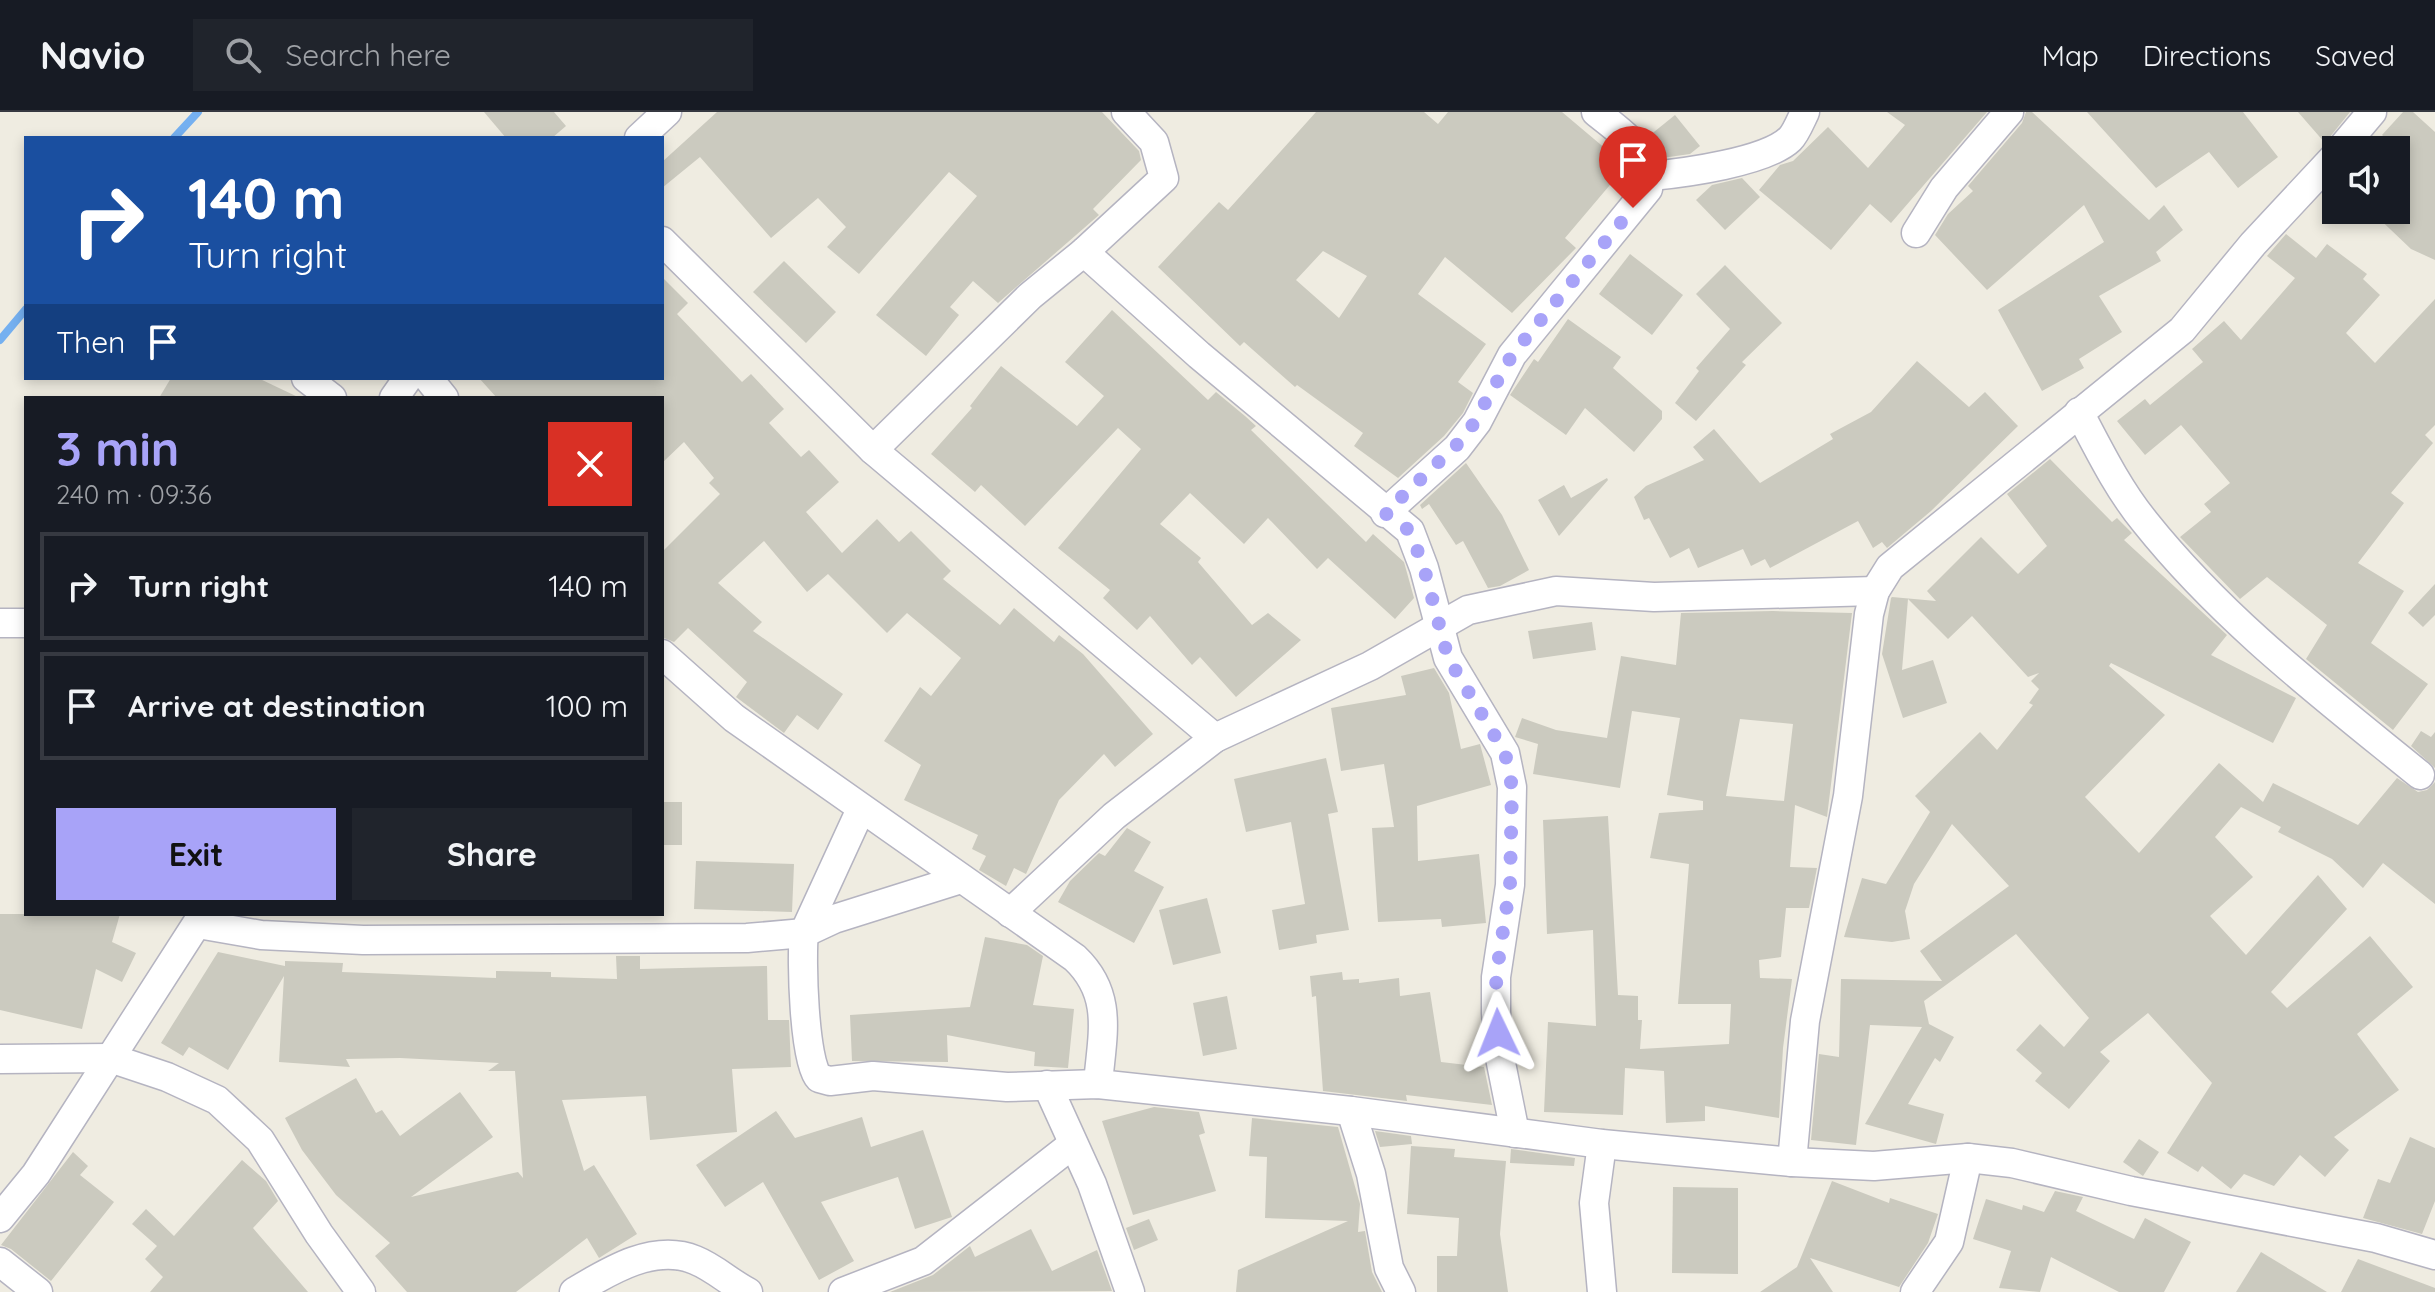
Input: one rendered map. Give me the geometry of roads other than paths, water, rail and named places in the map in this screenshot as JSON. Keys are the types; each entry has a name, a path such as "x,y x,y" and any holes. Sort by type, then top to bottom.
{"street":[{"path":"641,136 667,112"},
{"path":"873,450 1030,296 1084,252 1164,178 1160,152 1126,112"},
{"path":"1385,513 1457,448 1477,422 1512,355 1648,189 1651,176 1641,152 1596,112"},
{"path":"1651,176 1692,172 1748,158 1790,140 1805,112"},
{"path":"1916,233 1944,188 2009,112"},
{"path":"2352,136 2372,112"},
{"path":"1792,1162 1805,1021 1848,796 1869,614 1875,591 1890,567 2182,330 2253,244 2322,170"},
{"path":"664,243 873,450 1215,738"},
{"path":"1084,252 1385,513 1410,531 1424,568 1448,658 1505,753 1512,787 1510,885 1496,977 1496,1013 1499,1053 1515,1133"},
{"path":"309,380 329,396"},
{"path":"430,380 442,396"},
{"path":"2079,412 2114,478 2144,521 2191,576 2261,647 2420,775"},
{"path":"1010,913 1114,816 1215,738 1370,666 1468,610 1556,591 1654,597 1875,591"},
{"path":"0,623 24,623"},
{"path":"664,656 734,718 1093,975 1104,1007 1098,1084"},
{"path":"861,809 804,933 802,954 809,1059 819,1078 830,1081 873,1076 948,1084 1098,1084 1351,1111 1602,1144 1792,1162 1874,1166 1968,1158 2052,1171 2131,1191 2376,1238 2435,1255"},
{"path":"0,1218 36,1174 200,919 261,935 349,939 546,926 747,938 804,933 834,919 961,879"},
{"path":"0,1059 110,1058 197,1089 234,1113 260,1140 319,1234 361,1292"},
{"path":"1047,1085 1097,1198 1130,1292"},
{"path":"1351,1111 1371,1174 1389,1268 1401,1292"},
{"path":"843,1292 923,1261 1073,1144"},
{"path":"1602,1144 1594,1203 1602,1292"},
{"path":"1915,1292 1949,1242 1968,1158"},
{"path":"574,1292 605,1273 642,1258 676,1254 696,1260 748,1292"},
{"path":"0,1262 38,1292"}],"waterway":[{"path":"176,136 198,112"},
{"path":"0,340 24,311"}]}
